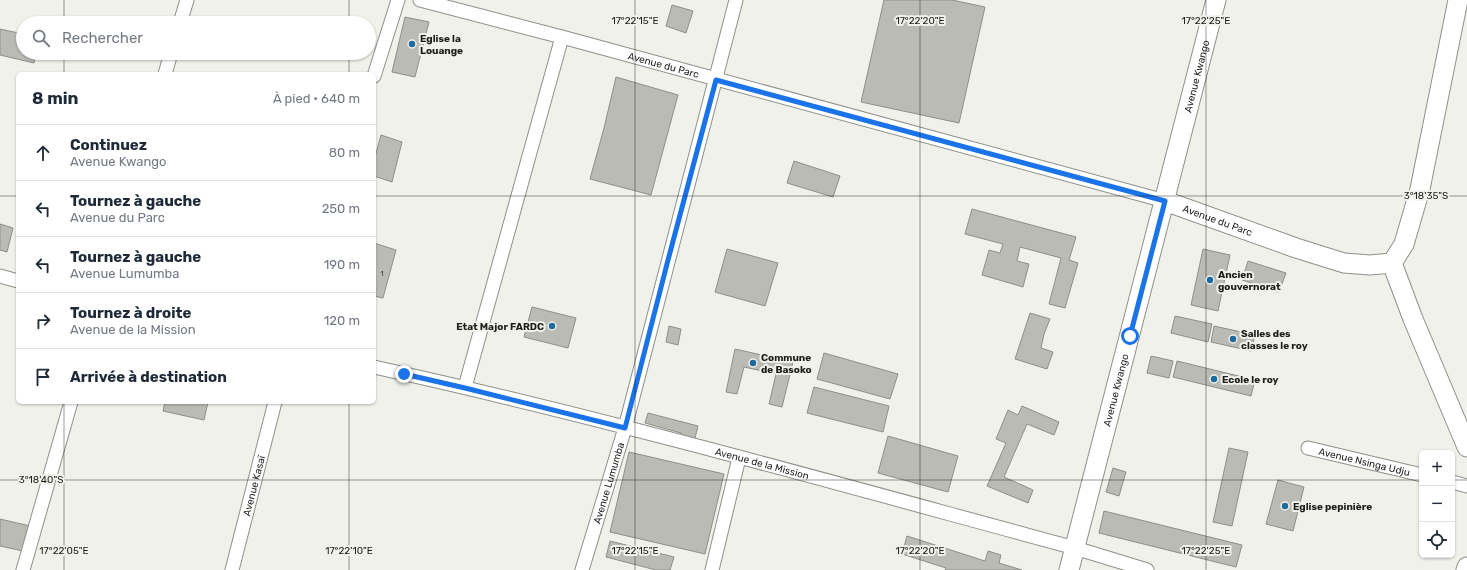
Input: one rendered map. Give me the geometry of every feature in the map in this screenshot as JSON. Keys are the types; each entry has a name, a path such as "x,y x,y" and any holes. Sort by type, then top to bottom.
{"street":[{"path":"182,16 187,0"},
{"path":"375,72 398,0"},
{"name":"Avenue du Parc","path":"420,0 562,37 1165,201 1296,248 1344,263 1370,265 1392,263"},
{"name":"Avenue Lumumba","path":"582,570 625,428 736,0"},
{"name":"Avenue Kwango","path":"1069,570 1216,0"},
{"path":"1458,0 1420,189 1404,244 1392,263 1413,319 1467,447"},
{"path":"465,388 562,37"},
{"path":"166,72 169,60"},
{"path":"0,276 16,280"},
{"name":"Avenue de la Mission","path":"376,367 625,428 1075,548 1147,570"},
{"path":"24,570 69,404"},
{"name":"Avenue Kasaï","path":"232,570 274,404"},
{"name":"Avenue Nsinga Udju","path":"1308,448 1419,474"},
{"path":"712,570 739,458"},
{"path":"1455,483 1467,486"}],"building":[{"path":"884,0 952,0 985,7 959,123 861,102"},
{"path":"672,5 693,11 686,33 666,26"},
{"path":"405,17 429,22 415,77 392,72"},
{"path":"0,29 16,32 16,59 0,55"},
{"path":"21,60 35,60 34,63"},
{"path":"616,77 678,95 651,195 590,179"},
{"path":"381,135 402,142 392,182 376,177 376,154"},
{"path":"794,161 840,176 833,197 787,183"},
{"path":"972,209 1076,237 1069,260 1078,263 1065,308 1049,304 1061,258 1020,247 1017,261 1029,264 1023,287 982,275 989,250 1000,253 1003,244 965,234"},
{"path":"0,224 13,228 7,252 0,250"},
{"path":"376,244 396,250 383,298 376,296"},
{"path":"727,249 778,263 765,306 715,292"},
{"name":"Ancien gouvernorat","path":"1203,249 1230,255 1218,311 1191,305"},
{"path":"1248,261 1286,273 1279,292 1242,280"},
{"path":"532,307 576,318 568,348 524,337"},
{"path":"1030,313 1050,319 1044,334 1041,348 1053,352 1047,369 1015,359"},
{"path":"1175,316 1212,324 1208,342 1171,333"},
{"path":"669,326 681,329 678,345 666,342"},
{"name":"Salles des classes le roy","path":"1214,326 1255,335 1251,351 1211,342"},
{"path":"735,349 793,362 782,407 769,404 776,374 744,367 737,394 726,392"},
{"path":"824,353 898,374 890,399 817,379"},
{"path":"1151,356 1173,361 1169,378 1147,373"},
{"name":"Ecole le roy","path":"1177,361 1255,380 1251,396 1173,377"},
{"path":"814,387 889,406 883,432 807,413"},
{"path":"165,404 208,404 204,420 163,411"},
{"path":"1022,406 1059,422 1054,435 1027,424 1004,477 1033,490 1028,503 987,486 1006,443 996,439 1008,410 1018,415"},
{"path":"648,413 698,426 694,442 680,438 681,433 645,423"},
{"path":"888,436 958,456 948,492 878,473"},
{"path":"1229,448 1248,452 1232,526 1213,522"},
{"path":"629,452 724,474 705,554 610,532"},
{"path":"1113,468 1126,472 1119,496 1106,492"},
{"name":"Eglise pepinière","path":"1278,480 1304,487 1293,531 1266,524"},
{"path":"1104,511 1242,545 1236,567 1099,533"},
{"path":"0,519 30,526 23,551 0,546"},
{"path":"907,536 985,561 988,551 1001,555 999,563 1022,570 945,570 946,568 902,554"},
{"path":"610,541 674,557 670,570 656,570 606,557"}],"place":[{"name":"Eglise la Louange","path":"412,44"},
{"name":"Ancien gouvernorat","path":"1210,280"},
{"name":"Etat Major FARDC","path":"552,326"},
{"name":"Salles des classes le roy","path":"1233,339"},
{"name":"Commune de Basoko","path":"753,363"},
{"name":"Ecole le roy","path":"1214,379"},
{"name":"Eglise pepinière","path":"1285,506"}],"route":[{"path":"404,374 625,428 716,80 1165,201 1130,336"}]}
